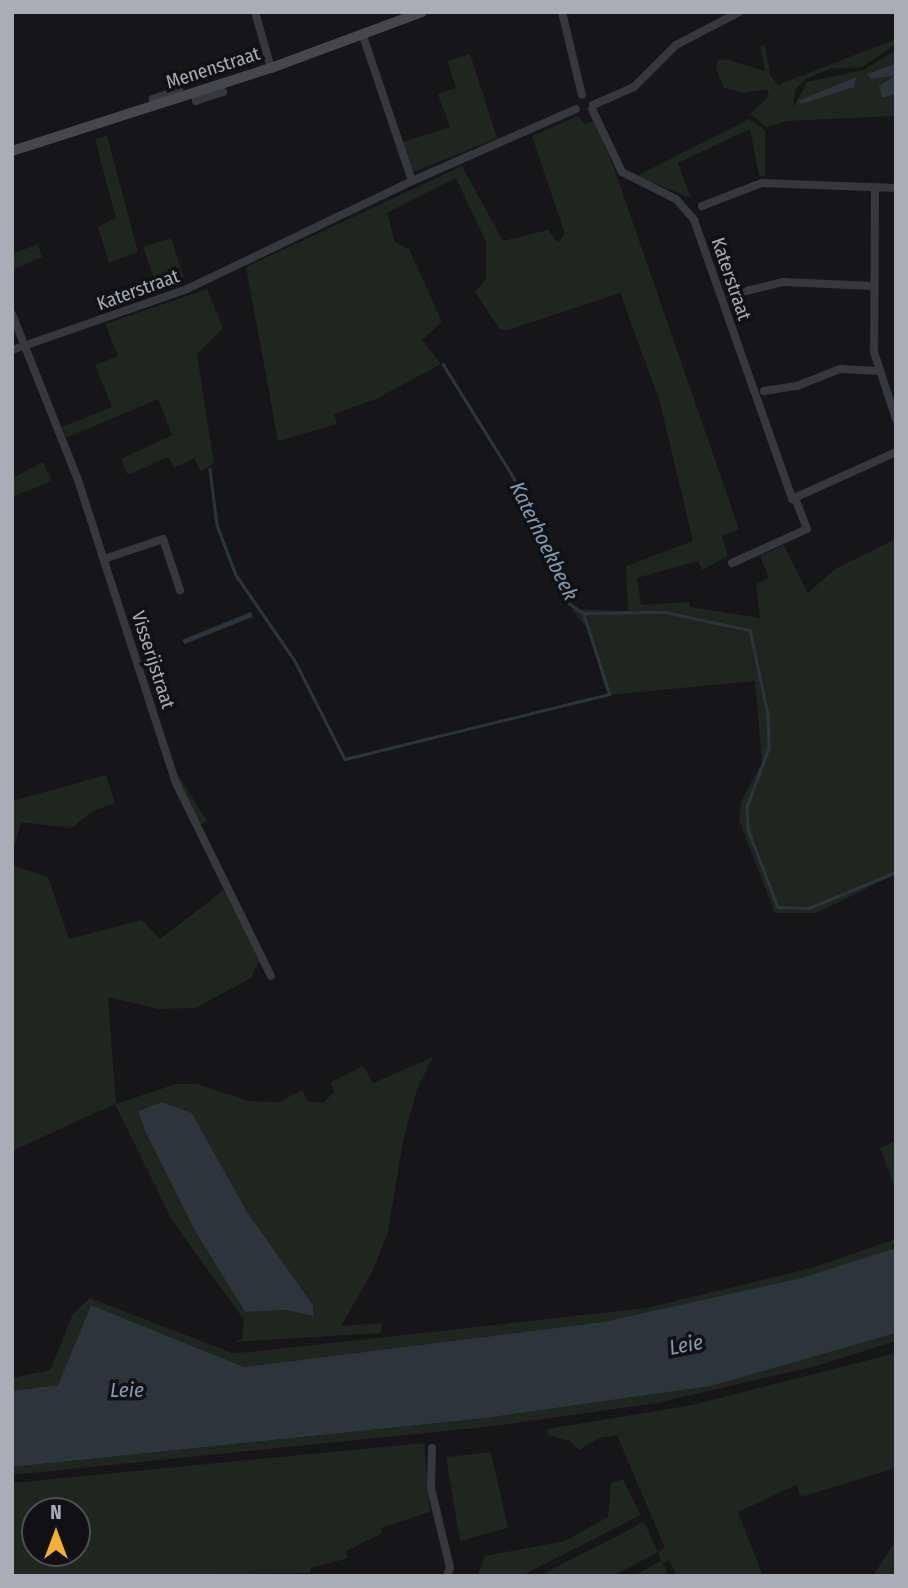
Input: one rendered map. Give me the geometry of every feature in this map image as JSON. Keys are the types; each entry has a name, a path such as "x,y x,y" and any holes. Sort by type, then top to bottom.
{"main road":[{"name":"Menenstraat","path":"12,151 271,68 422,12"}],"street":[{"path":"255,12 271,68"},
{"path":"562,12 582,95 592,107"},
{"path":"582,95 575,100 576,109 582,114 634,87 676,44 739,12"},
{"path":"363,36 412,181"},
{"name":"Katerstraat","path":"592,107 622,172 636,183 670,195 689,211 807,529 732,563"},
{"name":"Katerstraat","path":"24,345 187,289 412,181 576,109"},
{"path":"702,206 762,183 896,188"},
{"path":"875,188 873,286 878,371 896,419"},
{"path":"730,295 783,282 873,286"},
{"name":"Visserijstraat","path":"12,314 78,480 176,783 271,976"},
{"path":"12,349 24,345"},
{"path":"764,391 797,386 840,369 878,371"},
{"path":"794,499 896,452"},
{"path":"104,559 163,539 180,590"},
{"path":"432,1448 430,1488 450,1568 447,1576"}],"shaded area":[{"path":"896,39 896,44 862,67 830,69 805,79 795,90 793,108 807,82 864,70 894,51 896,63 872,71 868,78 895,76 880,89 882,98 896,94 896,116 787,121 767,127 750,114 769,96 767,89 743,93 724,88 716,70 717,61 725,59 765,71 760,46 765,45 770,75 778,85"},
{"path":"470,54 497,138 413,172 403,142 450,127 438,94 456,88 447,61"},
{"path":"578,116 585,124 595,121 616,174 739,529 722,536 728,556 702,570 698,561 637,578 641,605 689,602 690,607 760,618 756,584 769,578 760,556 784,545 808,593 835,569 894,540 896,545 896,874 816,913 775,913 739,820 741,802 762,762 755,681 608,695 587,628 571,609 628,611 626,566 693,541 659,399 620,293 505,331 499,328 475,292 486,279 486,242 456,178 387,213 395,242 409,249 442,322 422,340 441,364 376,399 334,414 337,424 278,441 246,267 462,166 503,241 548,230 558,243 565,234 532,136"},
{"path":"749,119 765,130 765,176 759,176 750,129 678,163 691,198 637,176"},
{"path":"107,136 138,252 109,263 98,227 116,218 95,139"},
{"path":"171,238 184,279 157,288 143,247"},
{"path":"38,244 42,257 12,270 12,254"},
{"path":"207,289 223,328 197,354 214,464 200,471 194,458 174,468 168,457 128,475 121,459 172,435 158,399 66,438 62,427 112,407 95,365 118,356 105,324"},
{"path":"43,462 52,481 12,497 12,478"},
{"path":"177,773 207,821 198,826 183,793"},
{"path":"106,775 115,803 91,812 72,828 21,822 12,855 12,801"},
{"path":"12,865 48,877 69,939 142,920 160,939 224,890 259,961 251,978 195,1008 158,1009 108,997 116,1104 176,1084 197,1084 249,1101 279,1102 302,1090 308,1101 323,1103 334,1092 331,1082 363,1066 373,1083 433,1057 417,1089 403,1141 388,1232 373,1270 341,1326 382,1323 381,1333 235,1342 242,1339 244,1320 172,1220 115,1104 12,1151","holes":["162,1102 192,1113 247,1213 313,1305 314,1315 286,1310 245,1312 195,1231 145,1131 138,1111"]},
{"path":"896,1141 896,1190 880,1148"},
{"path":"896,1239 891,1250 801,1278 603,1322 244,1367 91,1305 58,1385 12,1391 12,1378 50,1370 73,1314 90,1298 232,1353 249,1352 647,1308 811,1268"},
{"path":"896,1333 896,1341 816,1366 657,1403 494,1426 12,1475 12,1467 486,1418 711,1386"},
{"path":"896,1353 896,1468 801,1497 796,1485 738,1512 763,1576 677,1576 669,1560 663,1563 669,1576 633,1576 661,1561 658,1552 665,1548 617,1435 599,1438 579,1450 570,1441 548,1435 547,1429 692,1405"},
{"path":"424,1443 430,1512 381,1528 382,1533 346,1551 348,1558 311,1568 310,1573 12,1576 12,1483"},
{"path":"491,1452 508,1528 460,1541 446,1457"},
{"path":"623,1479 641,1515 521,1576 477,1576 485,1556 565,1541 608,1517 611,1483"},
{"path":"644,1522 658,1552 613,1576 539,1576"},
{"path":"896,1540 896,1576 873,1576"}],"water":[{"path":"896,63 896,94 882,98 879,86 895,76 871,79 867,74"},
{"path":"856,77 854,87 801,104 798,101"},
{"path":"251,612 253,617 184,644 182,640"},
{"path":"162,1102 192,1113 247,1212 313,1305 314,1316 286,1310 245,1312 195,1231 145,1131 138,1111"},
{"name":"Leie","path":"896,1248 896,1333 711,1386 486,1418 12,1467 12,1391 58,1385 91,1305 244,1367 603,1322 801,1278"}],"waterway":[{"name":"Katerhoekbeek","path":"443,364 514,478 569,603 583,613 665,612 750,630 768,714 769,748 747,807 748,829 778,907 809,908 896,872"},
{"path":"210,469 217,525 236,575 295,661 345,759 609,694 583,613"}]}
